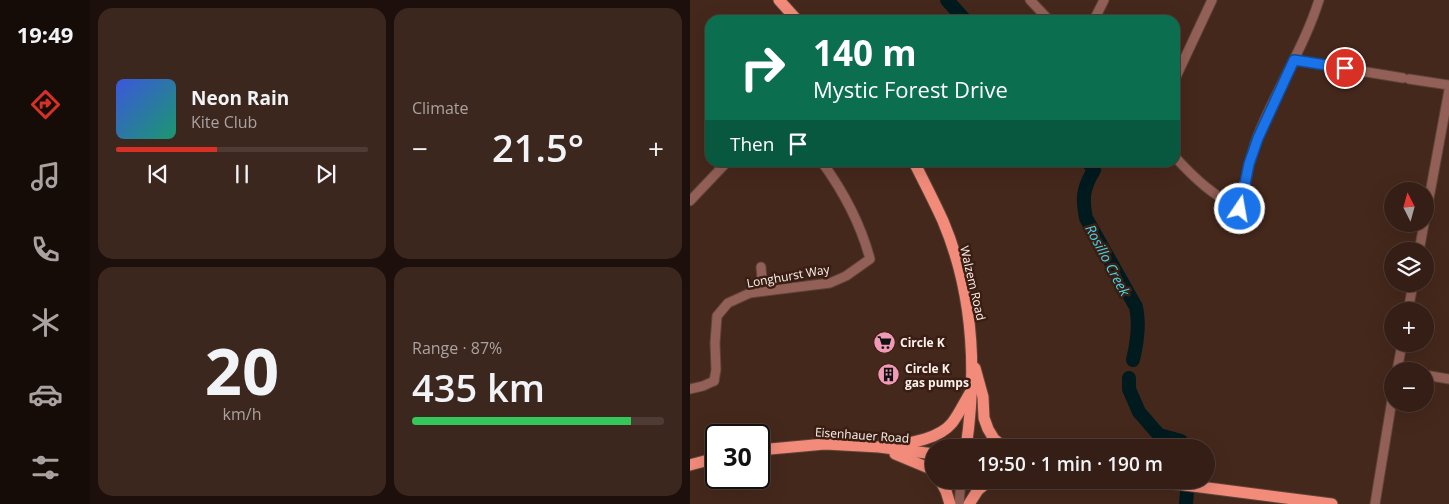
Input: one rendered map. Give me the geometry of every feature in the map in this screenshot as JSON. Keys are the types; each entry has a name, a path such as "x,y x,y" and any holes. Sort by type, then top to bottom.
{"main road":[{"path":"779,0 793,15"},
{"name":"Walzem Road","path":"916,167 943,222 955,257 968,310 971,391 967,439"},
{"path":"971,353 983,397 984,418 994,439"},
{"path":"879,447 932,437 942,432 951,423 971,391"},
{"name":"Eisenhauer Road","path":"770,449 825,444 879,447 925,453"},
{"path":"879,447 925,466"},
{"path":"690,465 705,461"},
{"path":"945,489 950,504"},
{"path":"969,504 979,489"},
{"path":"1211,489 1332,504"}],"street":[{"path":"1030,0 1044,15"},
{"path":"1096,15 1104,0"},
{"path":"1180,69 1212,0"},
{"path":"1180,162 1208,190 1240,209 1249,164 1258,138 1319,0"},
{"path":"1294,60 1449,85"},
{"path":"1432,182 1449,90"},
{"path":"690,201 722,167"},
{"name":"Longhurst Way","path":"690,389 717,383 715,343 717,316 728,303 750,293 830,283 846,276 870,259 864,238 836,181 826,167"},
{"path":"761,267 764,291"},
{"path":"1434,376 1449,379"},
{"path":"1376,504 1390,412"},
{"path":"959,504 961,489"}],"waterway":[{"name":"Rosillo Creek","path":"947,0 960,15"},
{"name":"Rosillo Creek","path":"1092,167 1094,170 1084,193 1086,218 1136,307 1138,333 1133,360"},
{"name":"Rosillo Creek","path":"1129,378 1129,389 1139,412 1159,435 1174,439"},
{"name":"Rosillo Creek","path":"1186,504 1187,489"}],"place":[{"name":"Circle K","path":"884,342"},
{"name":"Circle K gas pumps","path":"889,375"}],"route":[{"path":"1240,209 1249,164 1258,138 1294,60 1345,68"}]}
